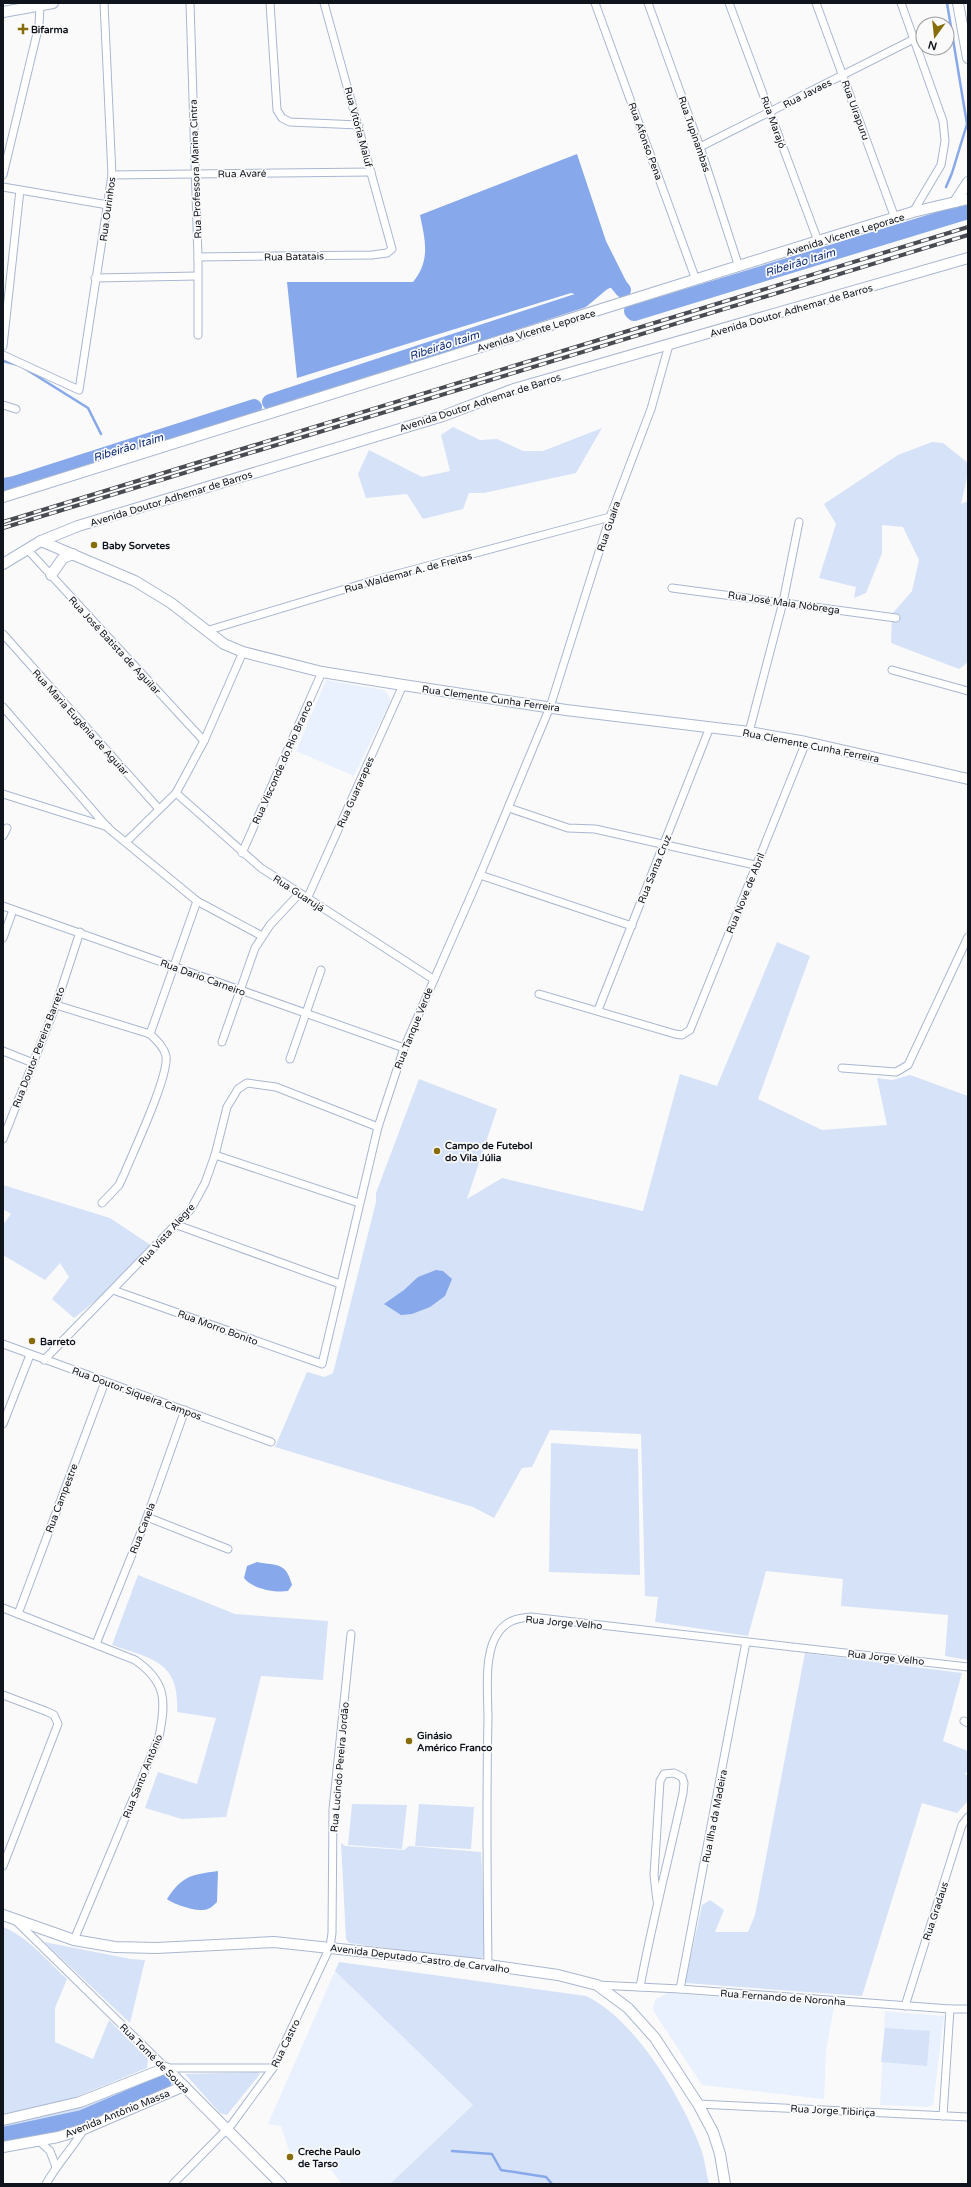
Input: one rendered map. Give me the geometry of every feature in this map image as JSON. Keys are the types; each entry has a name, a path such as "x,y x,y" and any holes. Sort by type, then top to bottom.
{"street":[{"path":"3,12 53,3"},
{"name":"Rua Ourinhos","path":"3,355 79,390 112,175 104,3"},
{"name":"Rua Professora Marina Cintra","path":"190,3 196,173 198,335"},
{"path":"270,3 277,110 280,116 290,122 359,125"},
{"name":"Rua Vitória Maluf","path":"324,3 392,245 390,251"},
{"name":"Rua Afonso Pena","path":"596,3 696,280"},
{"name":"Rua Tupinambas","path":"648,3 700,147 739,267"},
{"name":"Rua Marajó","path":"729,3 818,241"},
{"name":"Rua Uirapuru","path":"816,3 844,74 895,218"},
{"path":"900,3 943,121 945,141 941,165 913,212"},
{"path":"958,3 964,16 968,58"},
{"path":"3,175 39,25 40,5"},
{"name":"Rua Javaes","path":"700,147 914,39"},
{"name":"Rua Avaré","path":"112,175 371,172"},
{"path":"954,202 968,182"},
{"path":"3,187 108,205"},
{"path":"3,346 20,190"},
{"name":"Avenida Vicente Leporace","path":"3,497 818,241 913,212 968,199"},
{"name":"Rua Batatais","path":"198,257 372,255 390,251"},
{"name":"Avenida Doutor Adhemar de Barros","path":"3,564 41,541 78,526 443,416 514,389 968,258"},
{"path":"96,278 197,276"},
{"name":"Rua Guaíra","path":"550,707 610,517 651,409 669,345"},
{"path":"3,405 16,409"},
{"name":"Rua Waldemar A. de Freitas","path":"206,631 375,580 610,517"},
{"path":"749,732 783,602 799,522"},
{"name":"Rua Clemente Cunha Ferreira","path":"41,541 135,580 171,603 224,644 243,652 322,672 403,685 550,707 749,732 806,742 968,779"},
{"name":"Rua José Batista de Aguilar","path":"27,549 204,741"},
{"path":"51,575 63,558 73,554"},
{"name":"Rua José Maia Nóbrega","path":"672,588 896,618"},
{"name":"Rua Maria Eugênia de Aguiar","path":"3,634 159,809"},
{"path":"127,841 176,793 204,741 243,652"},
{"path":"892,670 968,691"},
{"name":"Rua Visconde do Rio Branco","path":"242,853 322,672"},
{"name":"Rua Guararapes","path":"307,899 403,685"},
{"name":"Rua Tanque Verde","path":"322,1364 378,1127 404,1048 433,978 480,876 550,707"},
{"path":"4,708 108,828 127,841 197,900 262,936"},
{"name":"Rua Santa Cruz","path":"598,1010 710,727"},
{"name":"Rua Nove de Abril","path":"598,1010 675,1034 686,1033 693,1024 755,866 806,742"},
{"name":"Rua Guarujá","path":"176,793 242,853 299,894 433,978"},
{"path":"3,794 108,828"},
{"path":"508,808 568,828 595,829 755,866"},
{"path":"3,836 7,828"},
{"path":"480,876 632,926"},
{"path":"222,1042 239,990 262,936 299,894"},
{"path":"150,1034 197,900"},
{"name":"Rua Dario Carneiro","path":"3,906 404,1048"},
{"path":"3,938 13,910"},
{"name":"Rua Doutor Pereira Barreto","path":"3,1138 56,1005 80,932"},
{"path":"842,1068 896,1072 908,1065 968,937"},
{"path":"290,1059 321,970"},
{"path":"539,994 598,1010"},
{"path":"56,1005 150,1034 163,1048 166,1056 166,1064 162,1082 125,1172 119,1185 102,1203"},
{"path":"3,1051 33,1063"},
{"name":"Rua Vista Alegre","path":"44,1360 177,1225 199,1196 215,1155 227,1107 238,1089 247,1083 276,1087 378,1127"},
{"path":"215,1155 359,1203"},
{"path":"177,1225 340,1284"},
{"name":"Rua Morro Bonito","path":"113,1290 322,1364"},
{"name":"Rua Doutor Siqueira Campos","path":"3,1344 270,1442"},
{"path":"3,1424 30,1355"},
{"name":"Rua Campestre","path":"18,1614 105,1382"},
{"name":"Rua Canela","path":"96,1644 147,1517 185,1410"},
{"path":"147,1517 228,1549"},
{"name":"Rua Santo Antônio","path":"3,1608 135,1660 147,1668 159,1682 164,1696 164,1716 160,1737 74,1940"},
{"name":"Rua Jorge Velho","path":"488,1965 486,1791 489,1671 491,1649 500,1630 515,1618 531,1617 968,1667"},
{"name":"Rua Lucindo Pereira Jordão","path":"330,1947 333,1926 333,1808 351,1634"},
{"name":"Rua Ilha da Madeira","path":"680,1989 746,1642"},
{"path":"3,1695 54,1715 58,1724 3,1866"},
{"path":"640,1987 657,1901 666,1875 684,1783 682,1777 674,1773 664,1774 660,1781 654,1875 657,1901"},
{"name":"Rua Gradaus","path":"905,2006 962,1825 968,1817"},
{"name":"Avenida Deputado Castro de Carvalho","path":"3,1915 14,1919 30,1930 74,1940 135,1948 254,1942 330,1947 488,1965 558,1975 597,1985 628,2008 655,2038 698,2104 712,2132 720,2154 725,2184"},
{"name":"Rua Tomé de Souza","path":"30,1930 281,2184"},
{"name":"Rua Castro","path":"173,2184 226,2130 273,2068 330,1947"},
{"name":"Rua Fernando de Noronha","path":"597,1985 680,1989 905,2006 968,2009"},
{"path":"943,2116 950,2009"},
{"path":"3,2120 80,2102 166,2068 273,2068"},
{"name":"Avenida Antônio Massa","path":"3,2147 58,2137 84,2129 184,2086"},
{"name":"Rua Jorge Tibiriça","path":"698,2104 968,2117"},
{"path":"46,2184 56,2167 69,2152 84,2129"},
{"path":"38,2140 50,2151 56,2167"}],"shaded area":[{"path":"453,427 480,440 497,439 523,451 543,451 602,428 576,473 484,493 469,493 463,509 423,519 407,494 366,498 358,474 369,450 422,477 450,471 441,435"},
{"path":"932,442 943,443 968,463 968,473 961,504 968,501 968,662 959,669 891,643 892,614 912,591 919,560 903,527 882,525 882,553 866,593 854,598 856,587 819,578 836,524 824,504 898,455"},
{"path":"326,680 384,690 389,695 390,702 354,776 296,751"},
{"path":"777,942 810,956 758,1099 822,1130 887,1125 877,1078 892,1080 910,1075 968,1096 968,1660 945,1656 948,1615 841,1606 843,1579 766,1571 748,1636 655,1622 658,1597 645,1596 641,1434 550,1430 532,1467 522,1468 494,1518 473,1507 275,1447 307,1372 325,1377 333,1373 376,1202 376,1193 419,1079 497,1109 467,1199 502,1178 643,1211 680,1074 717,1086"},
{"path":"3,1185 110,1218 152,1246 113,1287 74,1318 52,1299 69,1277 60,1263 45,1280 3,1255 3,1225 11,1214 3,1209"},
{"path":"551,1443 638,1449 640,1575 549,1572"},
{"path":"138,1575 235,1614 328,1621 323,1680 261,1676 226,1817 182,1819 145,1808 158,1772 197,1784 216,1718 177,1712 177,1695 174,1682 168,1672 161,1665 151,1659 112,1645"},
{"path":"805,1653 962,1673 943,1741 968,1751 968,1770 965,1774 968,1776 968,1801 957,1813 922,1803 862,1996 685,1983 702,1905 710,1900 724,1910 715,1932 748,1932 755,1915"},
{"path":"352,1804 407,1805 402,1849 348,1845"},
{"path":"419,1804 474,1807 471,1849 415,1846"},
{"path":"341,1843 345,1846 404,1850 409,1846 481,1852 486,1954 479,1960 349,1943 346,1939"},
{"path":"3,1927 12,1931 29,1943 67,1979 55,2008 55,2042 93,2059 109,2020 148,2059 147,2068 68,2100 3,2114"},
{"path":"44,1942 131,1959 145,1960 130,2023"},
{"path":"339,1962 586,1996 604,2007 622,2022 655,2062 669,2084 693,2129 702,2153 709,2184 390,2184 473,2105 335,1971"},
{"path":"335,1971 473,2105 390,2184 342,2184 325,2162 315,2166 308,2150 290,2153 281,2126 268,2124"},
{"path":"668,1993 834,2006 826,2052 824,2099 702,2085 654,2012 653,2006 656,1999"},
{"path":"885,2011 944,2016 933,2105 928,2107 880,2105"},
{"path":"885,2028 930,2031 927,2066 881,2062"},
{"path":"258,2072 260,2074 227,2115 220,2113 185,2074"},
{"path":"161,2074 165,2074 173,2083 172,2086 86,2124 57,2133 3,2144 3,2124 64,2111 92,2103"}],"water":[{"path":"577,154 606,241 626,281 587,298 571,293 297,378 287,282 413,282 419,274 422,266 425,250 424,233 420,215"},
{"path":"436,1270 443,1271 452,1279 445,1296 430,1307 412,1314 401,1315 384,1304 404,1290 418,1277"},
{"path":"257,1562 280,1566 284,1569 290,1578 292,1585 288,1591 264,1589 248,1582 244,1578 247,1566"},
{"path":"218,1871 217,1902 209,1909 199,1910 184,1907 167,1899 178,1885 188,1878 194,1875"}],"waterway":[{"path":"946,187 952,173 967,124 947,3"},
{"name":"Ribeirão Itaim","path":"632,311 634,313 968,211"},
{"name":"Ribeirão Itaim","path":"605,268 623,290"},
{"name":"Ribeirão Itaim","path":"270,402 582,300 601,284"},
{"path":"3,361 18,365"},
{"path":"24,368 88,408 101,434"},
{"name":"Ribeirão Itaim","path":"3,486 14,484 254,407"},
{"path":"3,2135 82,2118 163,2083"},
{"path":"452,2151 492,2154 501,2170 546,2177 552,2184"}],"railway":[{"path":"3,522 968,227"},
{"path":"3,528 968,235"}],"place":[{"name":"Bifarma","path":"23,29"},
{"name":"Baby Sorvetes","path":"94,545"},
{"name":"Campo de Futebol do Vila Júlia","path":"437,1151"},
{"name":"Barreto","path":"32,1341"},
{"name":"Ginásio Américo Franco","path":"409,1741"},
{"name":"Creche Paulo de Tarso","path":"290,2157"}]}
